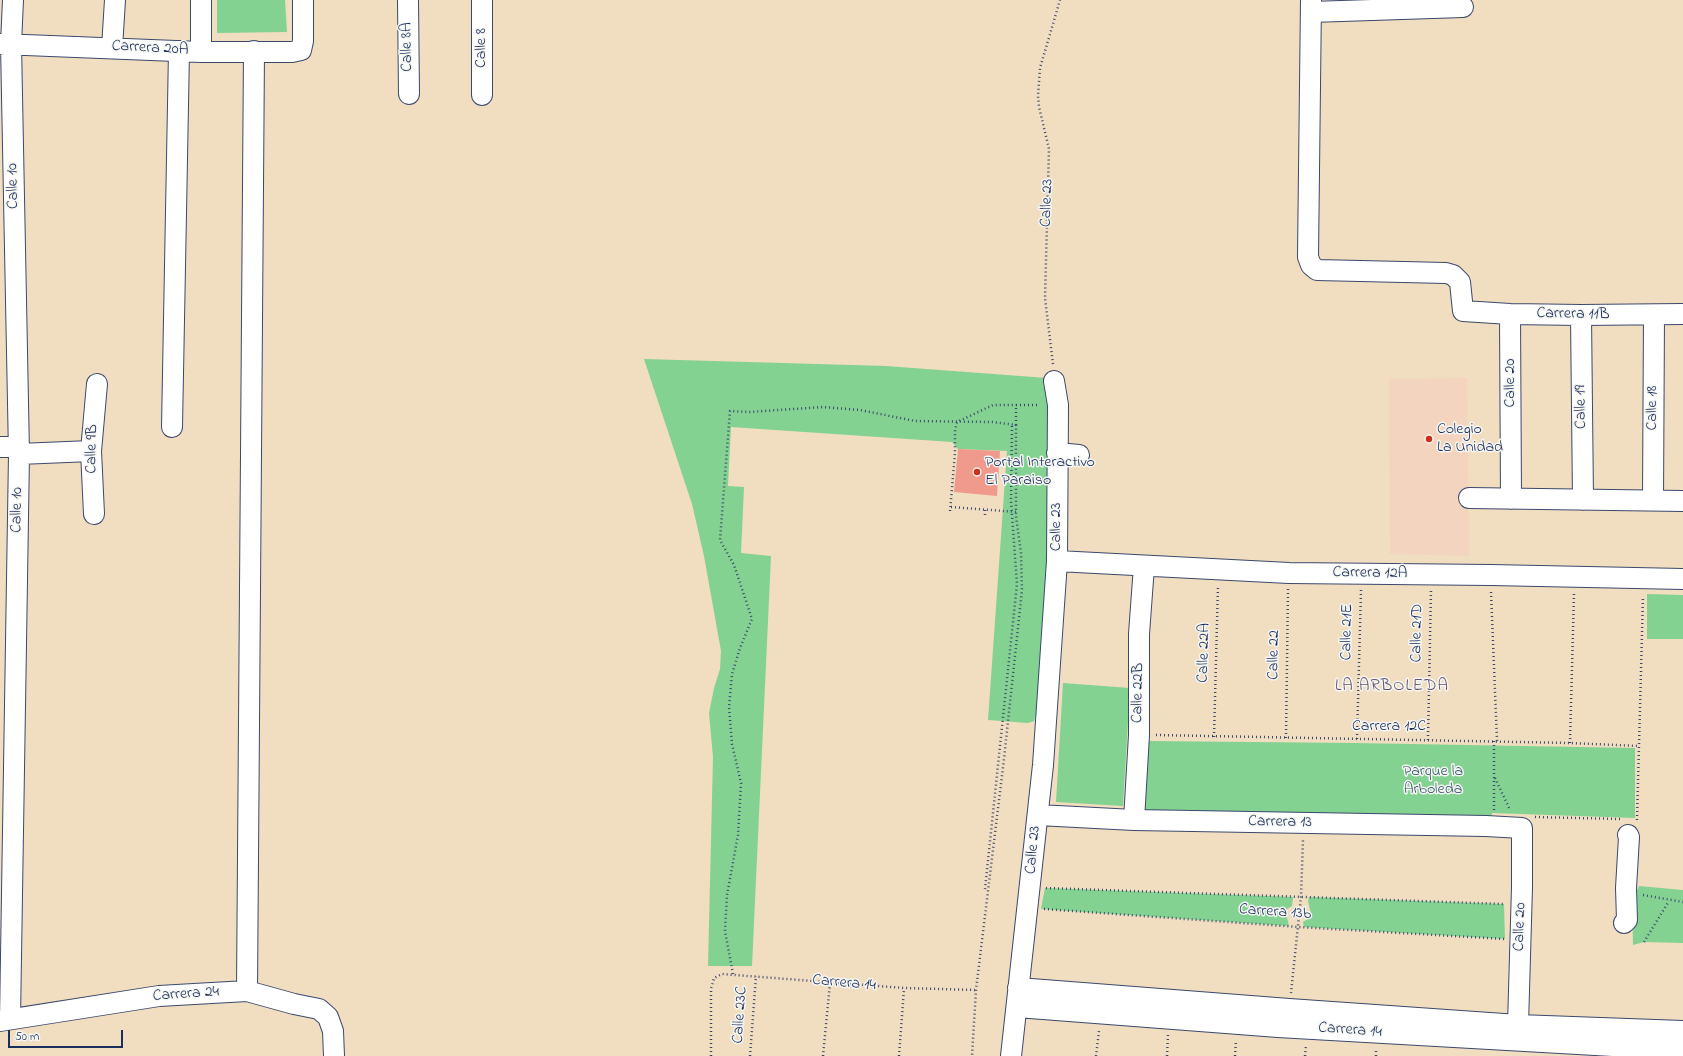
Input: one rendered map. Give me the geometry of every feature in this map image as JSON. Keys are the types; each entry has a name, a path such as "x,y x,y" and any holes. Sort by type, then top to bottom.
{"street":[{"name":"Calle 10","path":"5,1020 12,449 8,353 6,44 13,0"},
{"path":"112,48 115,0"},
{"path":"201,0 201,52"},
{"name":"Carrera 20A","path":"6,44 201,52 292,52 300,50 303,41 303,0"},
{"name":"Calle 8A","path":"408,0 409,94"},
{"name":"Calle 8","path":"482,0 482,95"},
{"path":"1311,6 1463,7"},
{"name":"Carrera 11B","path":"1311,6 1308,257 1311,265 1317,270 1446,273 1453,275 1460,282 1463,311 1510,314 1581,315 1683,314"},
{"path":"172,427 179,51"},
{"path":"246,991 254,51"},
{"name":"Calle 20","path":"1510,314 1511,499"},
{"name":"Calle 19","path":"1581,315 1583,500"},
{"name":"Calle 18","path":"1653,500 1654,315"},
{"name":"Calle 23","path":"1012,1056 1043,765 1057,561 1058,405 1054,381"},
{"name":"Calle 9B","path":"94,514 91,451 97,384"},
{"path":"12,449 91,451"},
{"path":"1057,453 1079,455"},
{"path":"1469,498 1683,501"},
{"name":"Carrera 12A","path":"1057,561 1289,573 1491,575 1683,580"},
{"name":"Calle 22B","path":"1134,820 1138,735 1139,634 1144,566"},
{"name":"Carrera 13","path":"1038,815 1134,820 1304,824 1494,827 1525,825"},
{"name":"Calle 20","path":"1519,1041 1520,940 1525,825"},
{"path":"1624,923 1627,920 1626,892 1630,825"},
{"name":"Carrera 24","path":"5,1020 159,996 246,991 319,1009 328,1017 333,1031 334,1056"},
{"name":"Carrera 14","path":"1018,997 1289,1009 1519,1041 1683,1031"},
{"name":"Carrera 14","path":"1018,997 1278,1027 1683,1050"}],"path":[{"name":"Calle 23","path":"1054,381 1045,298 1049,149 1039,107 1038,96 1040,68 1060,0"},
{"path":"1017,512 951,509 955,430 958,422 993,405 1058,405"},
{"path":"972,1056 976,990 1003,767 1022,590 1021,553 1017,512 1016,405"},
{"path":"733,974 725,931 727,895 738,835 742,783 732,744 729,707 732,674 740,648 752,619 734,565 720,540 730,411 749,412 823,407 860,410 915,421 992,422 1016,424"},
{"path":"985,889 1017,584 1012,511 1012,424"},
{"path":"985,510 985,515"},
{"name":"Calle 22A","path":"1214,737 1219,570"},
{"name":"Calle 22","path":"1286,738 1289,573"},
{"name":"Calle 21E","path":"1357,739 1361,573"},
{"name":"Calle 21D","path":"1428,740 1432,575"},
{"path":"1491,575 1495,741 1494,827"},
{"path":"1570,743 1574,578"},
{"path":"1495,778 1525,825 1630,825 1638,820 1644,579"},
{"name":"Carrera 12C","path":"1138,735 1495,741 1639,746"},
{"path":"1289,1009 1298,927 1304,824"},
{"name":"Carrera 13b","path":"1031,887 1521,905"},
{"path":"1626,892 1669,901 1683,902"},
{"path":"1644,942 1669,901"},
{"name":"Carrera 13b","path":"1028,907 1059,911 1520,940"},
{"name":"Carrera 14","path":"711,1056 711,989 714,978 722,974 904,988 976,990"},
{"name":"Calle 23C","path":"750,1056 756,976"},
{"path":"823,1056 830,983"},
{"path":"899,1056 904,988"},
{"path":"1096,1056 1099,1029"},
{"path":"1167,1056 1168,1034"},
{"path":"1235,1056 1237,1034"}],"shaded area":[{"name":"Colegio La Unidad","path":"1467,378 1469,556 1390,554 1389,379"}],"green space":[{"path":"217,0 285,0 287,32 217,33"},
{"path":"644,359 886,366 1047,378 1051,453 1049,557 1036,714 1034,721 1028,723 988,720 1007,451 958,449 952,442 731,427 728,486 744,487 741,553 771,556 752,966 708,966 713,757 709,713 714,688 720,669 721,651 704,556 692,504"},
{"path":"1647,594 1683,595 1683,639 1647,639"},
{"path":"1063,683 1130,688 1123,806 1056,802"},
{"name":"Parque la Arboleda","path":"1147,741 1635,748 1635,818 1492,813 1491,820 1145,813"},
{"path":"1639,886 1683,890 1683,943 1644,942 1633,945 1632,901"},
{"path":"1045,888 1293,897 1292,906 1287,909 1286,913 1289,926 1041,909"},
{"path":"1309,897 1504,904 1505,939 1304,927 1303,922 1308,919 1311,914 1308,901"}],"building":[{"name":"Portal Interactivo El Paraiso","path":"958,449 1000,451 997,496 954,492"}],"place":[{"name":"Colegio La Unidad","path":"1429,439"},
{"name":"Portal Interactivo El Paraiso","path":"977,472"}],"district":[{"name":"LA ARBOLEDA","path":"1392,687"}]}
